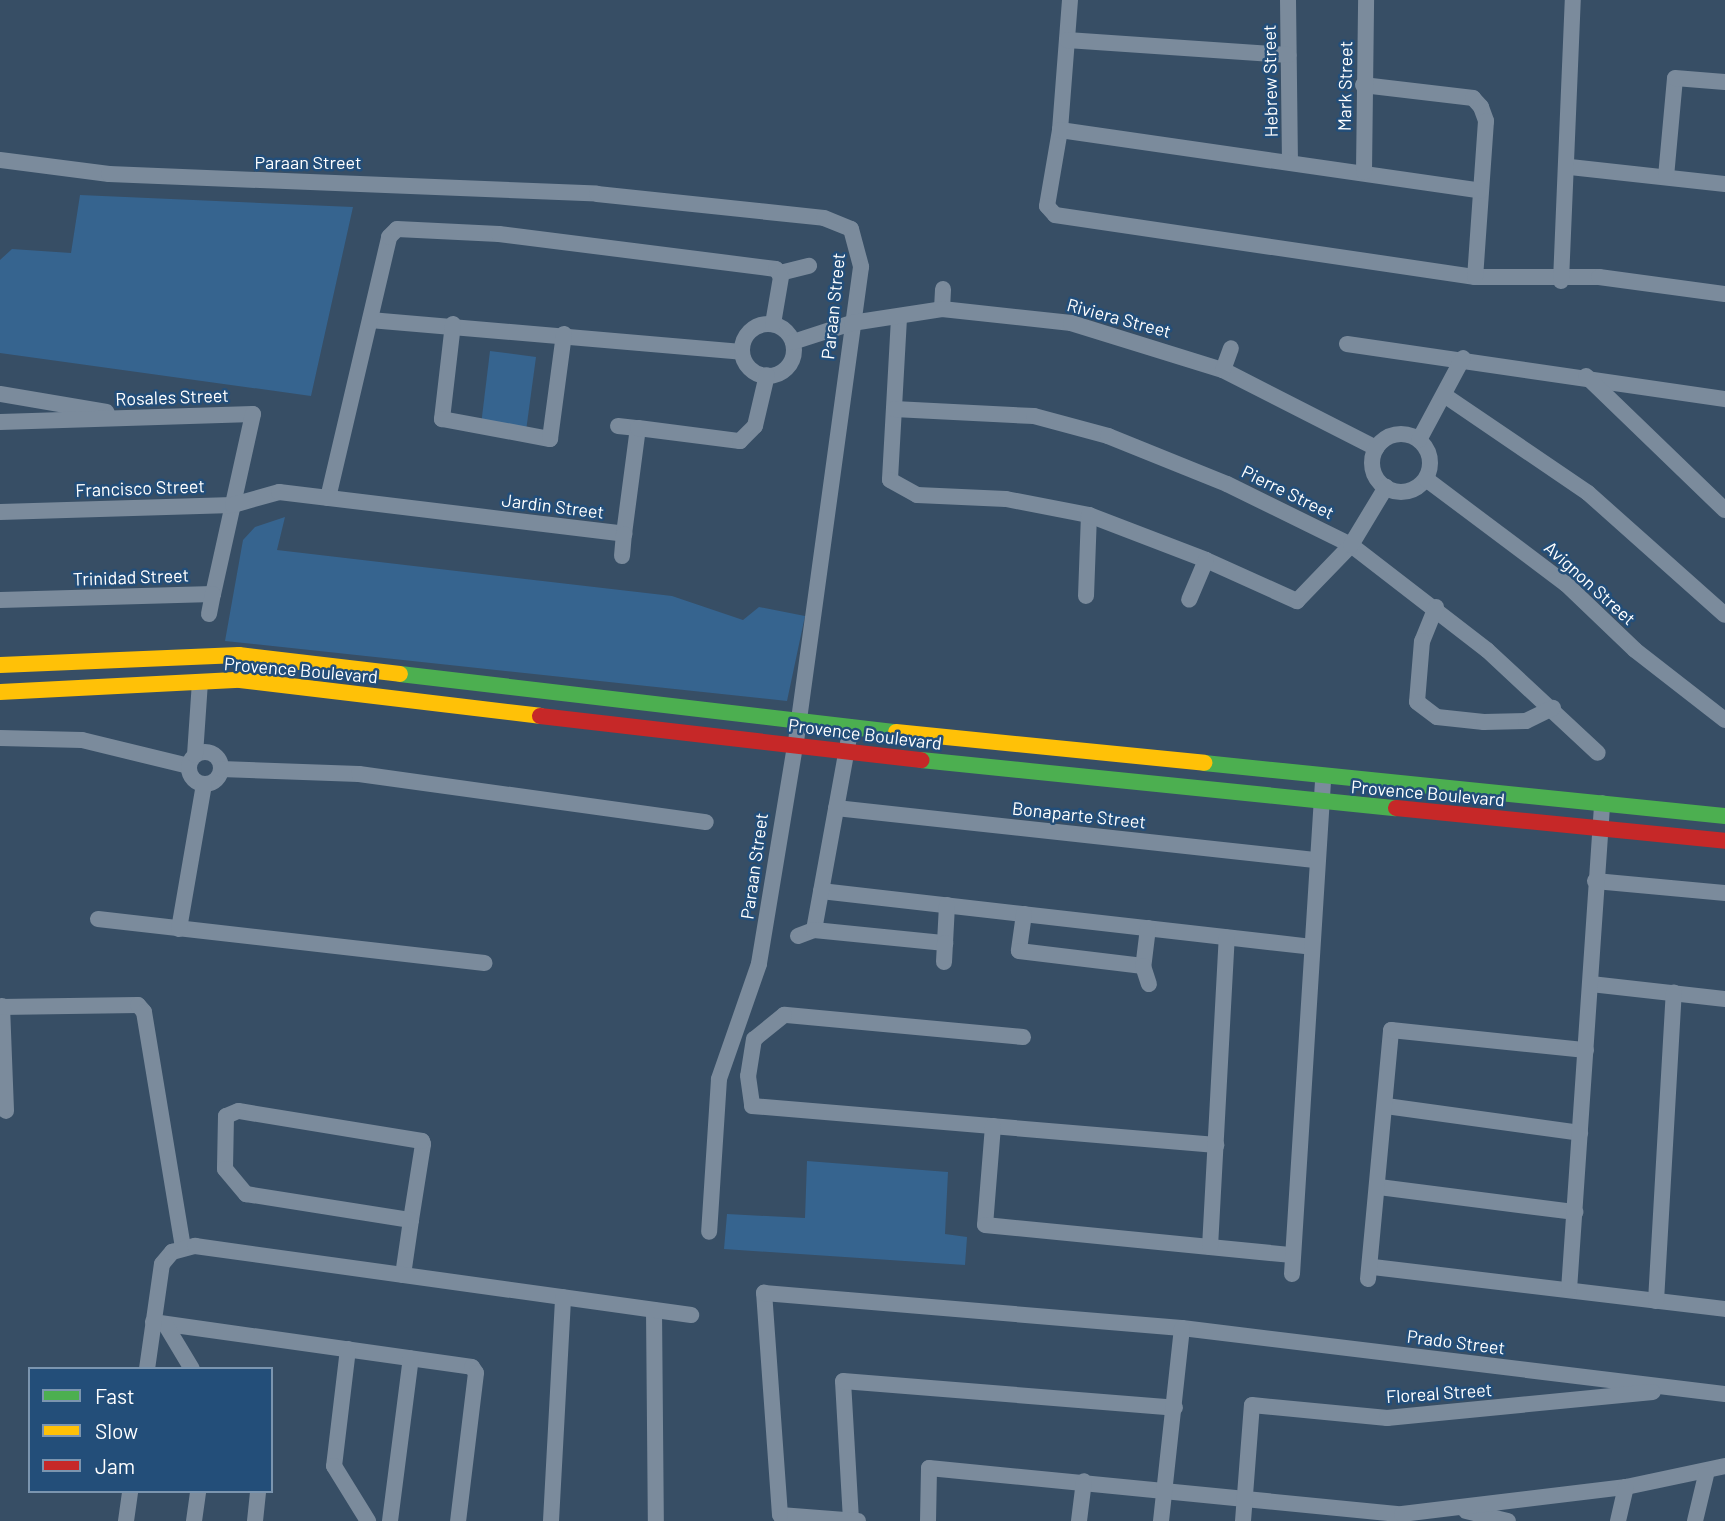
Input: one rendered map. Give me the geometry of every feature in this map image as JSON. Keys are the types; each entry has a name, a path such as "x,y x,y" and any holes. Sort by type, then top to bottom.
{"street":[{"path":"1070,0 1060,130 1046,206 1063,219 1475,277 1561,281 1598,277 1725,295"},
{"name":"Hebrew Street","path":"1288,0 1290,160"},
{"name":"Mark Street","path":"1364,172 1366,0"},
{"path":"1561,281 1570,167 1573,0"},
{"path":"1067,40 1288,55"},
{"path":"1666,177 1675,78 1725,82"},
{"path":"1363,85 1473,98 1486,121 1475,277"},
{"path":"1060,130 1290,160 1481,191"},
{"name":"Paraan Street","path":"0,160 254,182 455,184 824,218 851,229 861,252 795,746 759,964 719,1079 709,1232"},
{"path":"1570,167 1725,184"},
{"path":"328,498 388,237 397,229 499,234 780,273 809,267"},
{"path":"774,324 780,273"},
{"path":"942,309 943,289"},
{"name":"Riviera Street","path":"793,342 852,323 899,318 942,309 1071,323 1223,370 1376,448"},
{"path":"899,318 890,480 902,492 1006,499 1089,515 1206,560 1297,601 1351,545 1386,487"},
{"path":"370,320 453,324 743,352"},
{"path":"453,324 442,419 550,439 564,334"},
{"path":"766,375 792,362 793,342 774,324"},
{"path":"766,375 750,368 743,352 751,330 774,324"},
{"path":"1347,344 1463,358 1725,399"},
{"path":"1223,370 1231,348"},
{"path":"1419,440 1463,358"},
{"path":"618,426 740,441 755,426 766,375"},
{"path":"1586,376 1725,510"},
{"path":"0,394 140,418"},
{"path":"1444,395 1588,493 1725,615"},
{"name":"Rosales Street","path":"0,422 140,418 254,407 233,505"},
{"name":"Pierre Street","path":"894,409 1034,416 1108,436 1351,545 1436,607 1553,708 1598,753"},
{"name":"Jardin Street","path":"279,492 625,534 638,428"},
{"path":"1395,434 1419,440 1430,458 1426,479 1404,492 1386,487 1374,472 1376,448 1395,434"},
{"name":"Avignon Street","path":"1426,479 1566,584 1634,650 1725,720"},
{"name":"Francisco Street","path":"0,512 233,505 279,492"},
{"name":"Trinidad Street","path":"0,600 213,594 233,505"},
{"path":"1086,596 1089,515"},
{"path":"622,556 625,534"},
{"path":"1189,600 1206,560"},
{"path":"209,614 213,594"},
{"path":"1436,607 1422,641 1417,702 1437,717 1484,722 1526,721 1553,708"},
{"path":"239,655 240,680"},
{"name":"Provence Boulevard","path":"0,665 239,655 850,727 1725,816"},
{"name":"Provence Boulevard","path":"0,691 240,680 846,753 1725,841"},
{"path":"200,682 192,779 204,785 216,780 221,769"},
{"path":"814,930 850,727"},
{"path":"0,738 82,740 192,761 213,754 221,769"},
{"path":"221,769 359,774 706,822"},
{"path":"1292,1274 1323,777"},
{"path":"179,929 204,785"},
{"path":"1569,1290 1602,803"},
{"name":"Bonaparte Street","path":"836,808 1317,860"},
{"path":"1595,881 1725,893"},
{"path":"821,891 1312,947"},
{"path":"944,962 947,905"},
{"path":"1024,914 1019,951 1143,966"},
{"path":"98,919 485,962"},
{"path":"1148,928 1143,966 1149,984"},
{"path":"798,936 814,930 945,943"},
{"path":"1210,1247 1227,937"},
{"path":"1591,984 1725,999"},
{"path":"1656,1301 1674,993"},
{"path":"6,1111 1,1007 138,1005 144,1012 183,1247"},
{"path":"1023,1037 784,1015 761,1028 750,1052 752,1106 1216,1145"},
{"path":"1586,1050 1391,1030 1371,1273 1569,1290 1725,1309"},
{"path":"1386,1106 1580,1133"},
{"path":"403,1275 411,1220 418,1138 238,1111 226,1116 225,1169 246,1194 411,1220"},
{"path":"993,1126 985,1225 1293,1255"},
{"path":"1380,1187 1575,1212"},
{"path":"148,1367 159,1323 162,1264 183,1247 691,1315"},
{"name":"Prado Street","path":"851,1520 780,1515 764,1293 1182,1328 1725,1394"},
{"path":"551,1521 563,1297"},
{"path":"654,1310 656,1521"},
{"path":"159,1323 411,1358 477,1373 458,1521"},
{"path":"159,1323 191,1367"},
{"path":"1161,1521 1182,1328"},
{"path":"348,1349 334,1466 368,1521"},
{"path":"390,1521 411,1358"},
{"path":"858,1521 851,1520 843,1381 1175,1408"},
{"name":"Floreal Street","path":"1245,1499 1252,1405 1387,1418 1684,1389"},
{"path":"928,1521 929,1468 1165,1489 1245,1499 1326,1515 1402,1517 1706,1475 1725,1466"},
{"path":"1695,1521 1706,1475"},
{"path":"1079,1521 1084,1481"},
{"path":"1618,1521 1626,1487"},
{"path":"126,1521 130,1493"},
{"path":"194,1521 198,1493"},
{"path":"255,1521 258,1493"},
{"path":"1243,1521 1245,1499"},
{"path":"1458,1509 1508,1521"}],"shaded area":[{"path":"80,195 353,207 311,396 0,353 0,260 12,249 71,253"},
{"path":"490,351 536,357 526,431 481,425"},
{"path":"285,517 277,550 672,596 743,620 759,607 805,616 787,701 225,641 243,540 255,527"},
{"path":"807,1161 948,1172 945,1234 967,1237 965,1265 724,1249 727,1214 805,1218"}],"traffic: fast":[{"path":"400,674 896,732"},
{"path":"921,760 1396,808"},
{"path":"1204,763 1725,816"}],"traffic: slow":[{"path":"0,665 239,655 400,674"},
{"path":"0,692 240,680 540,716"},
{"path":"896,732 1204,763"}],"traffic: jam":[{"path":"540,716 921,760"},
{"path":"1396,808 1725,841"}]}
